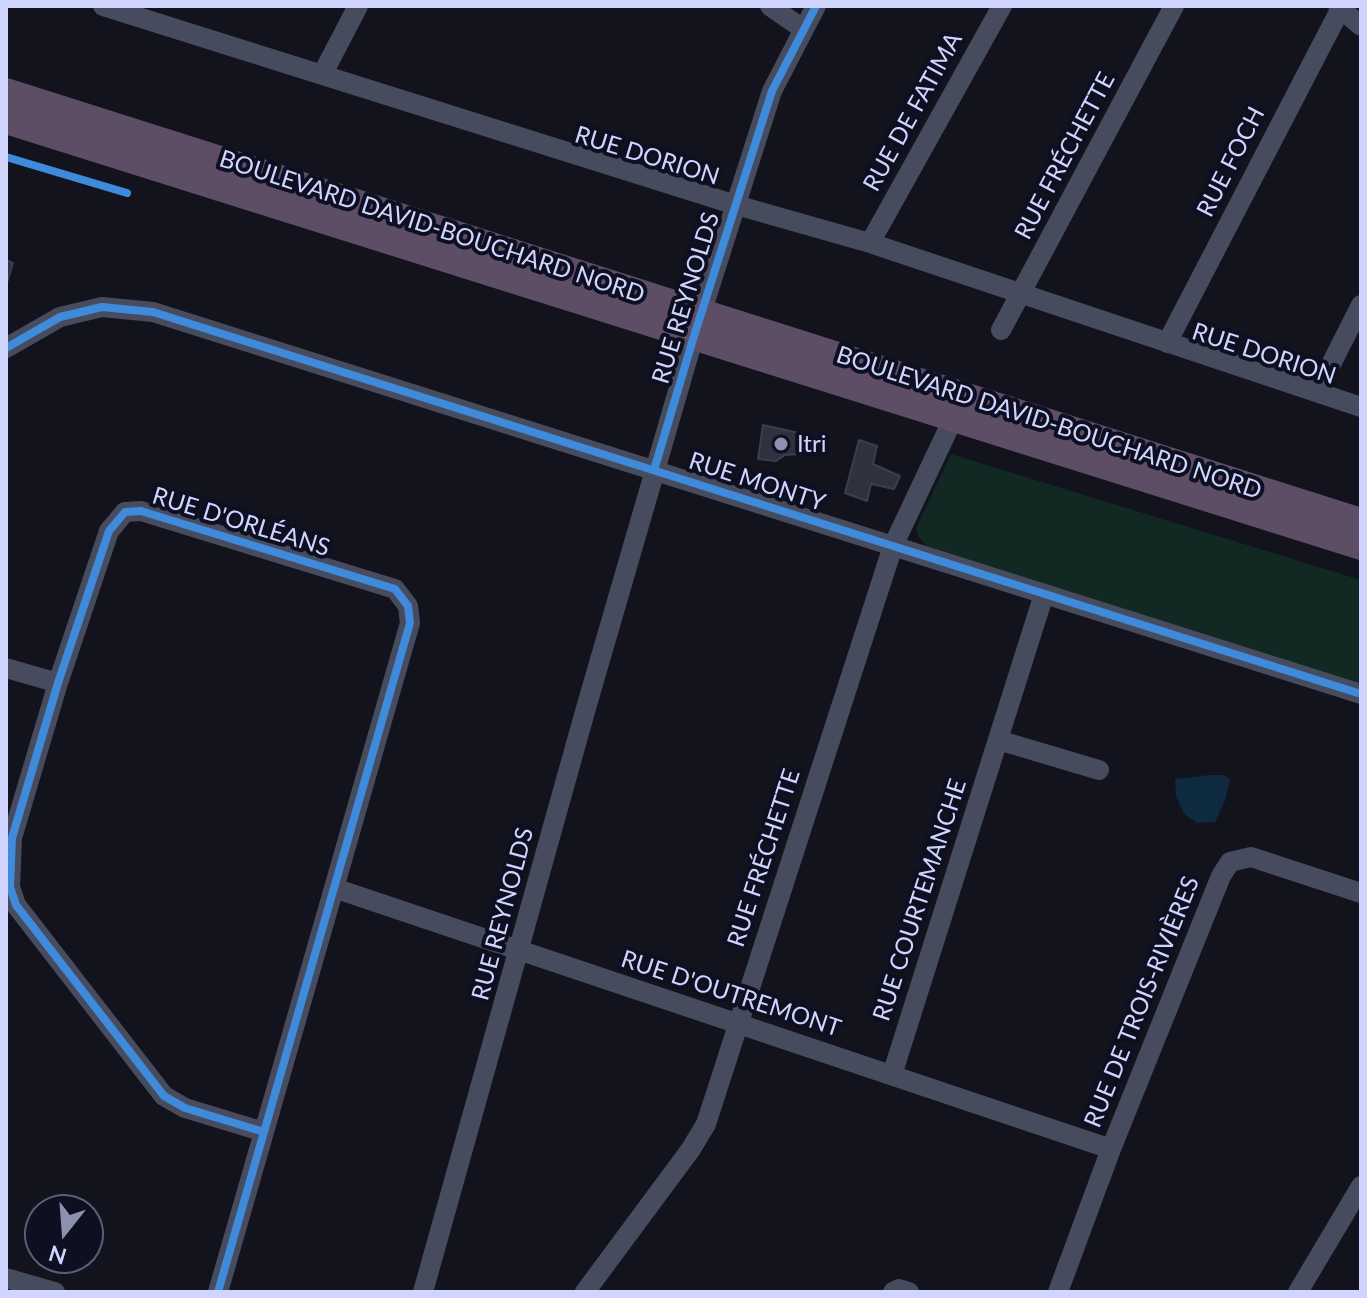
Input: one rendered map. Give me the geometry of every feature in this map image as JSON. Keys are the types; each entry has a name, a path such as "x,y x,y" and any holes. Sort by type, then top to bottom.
{"highway":[{"name":"BOULEVARD DAVID-BOUCHARD NORD","path":"6,92 698,324 953,419 1361,546"},
{"name":"BOULEVARD DAVID-BOUCHARD NORD","path":"6,120 1361,522"}],"street":[{"name":"RUE DORION","path":"103,6 151,14 322,75 736,205 870,243 1361,407"},
{"path":"322,75 358,6"},
{"path":"770,6 803,29"},
{"name":"RUE REYNOLDS","path":"423,1292 654,470 698,324 772,91 816,6"},
{"name":"RUE DE FATIMA","path":"870,243 1002,6"},
{"name":"RUE FRÉCHETTE","path":"1001,330 1174,6"},
{"path":"1340,7 1361,26"},
{"name":"RUE FOCH","path":"1167,343 1340,7"},
{"path":"1317,392 1361,305"},
{"name":"RUE MONTY","path":"6,348 60,317 102,307 153,312 1361,694"},
{"name":"RUE FRÉCHETTE","path":"585,1292 691,1149 706,1124 893,546 953,419"},
{"name":"RUE D'ORLÉANS","path":"218,1292 264,1132 410,623 408,606 395,589 141,511 125,512 109,531 58,683 12,838 10,887 16,905 164,1096 185,1108 264,1132"},
{"name":"RUE COURTEMANCHE","path":"892,1075 1044,594"},
{"path":"6,668 58,683"},
{"path":"998,740 1099,770"},
{"name":"RUE DE TROIS-RIVIÈRES","path":"1058,1292 1111,1149 1221,876 1230,862 1251,857 1361,893"},
{"name":"RUE D'OUTREMONT","path":"334,888 1111,1149"},
{"path":"1298,1292 1361,1186"},
{"path":"6,1278 55,1292"},
{"path":"893,1292 899,1289 909,1292"}],"green space":[{"path":"951,454 1361,580 1361,686 929,548 918,536 916,528"}],"water":[{"path":"1223,775 1230,779 1225,801 1215,822 1197,823 1184,814 1176,796 1175,779"}],"building":[{"path":"6,260 13,263 6,286"},
{"name":"Itri","path":"763,425 803,434 800,454 785,455 776,461 758,459"},
{"path":"859,440 877,446 873,464 900,476 894,489 871,484 867,501 845,493"}],"cycle path":[{"path":"654,470 772,91 816,6"},
{"path":"6,157 127,193"},
{"path":"6,348 60,317 102,307 153,312 1361,694"},
{"path":"218,1292 264,1132 410,623 408,606 395,589 141,511 125,512 109,531 58,683 12,838 10,887 16,905 164,1096 185,1108 264,1132"}],"place":[{"name":"Itri","path":"781,444"}]}
